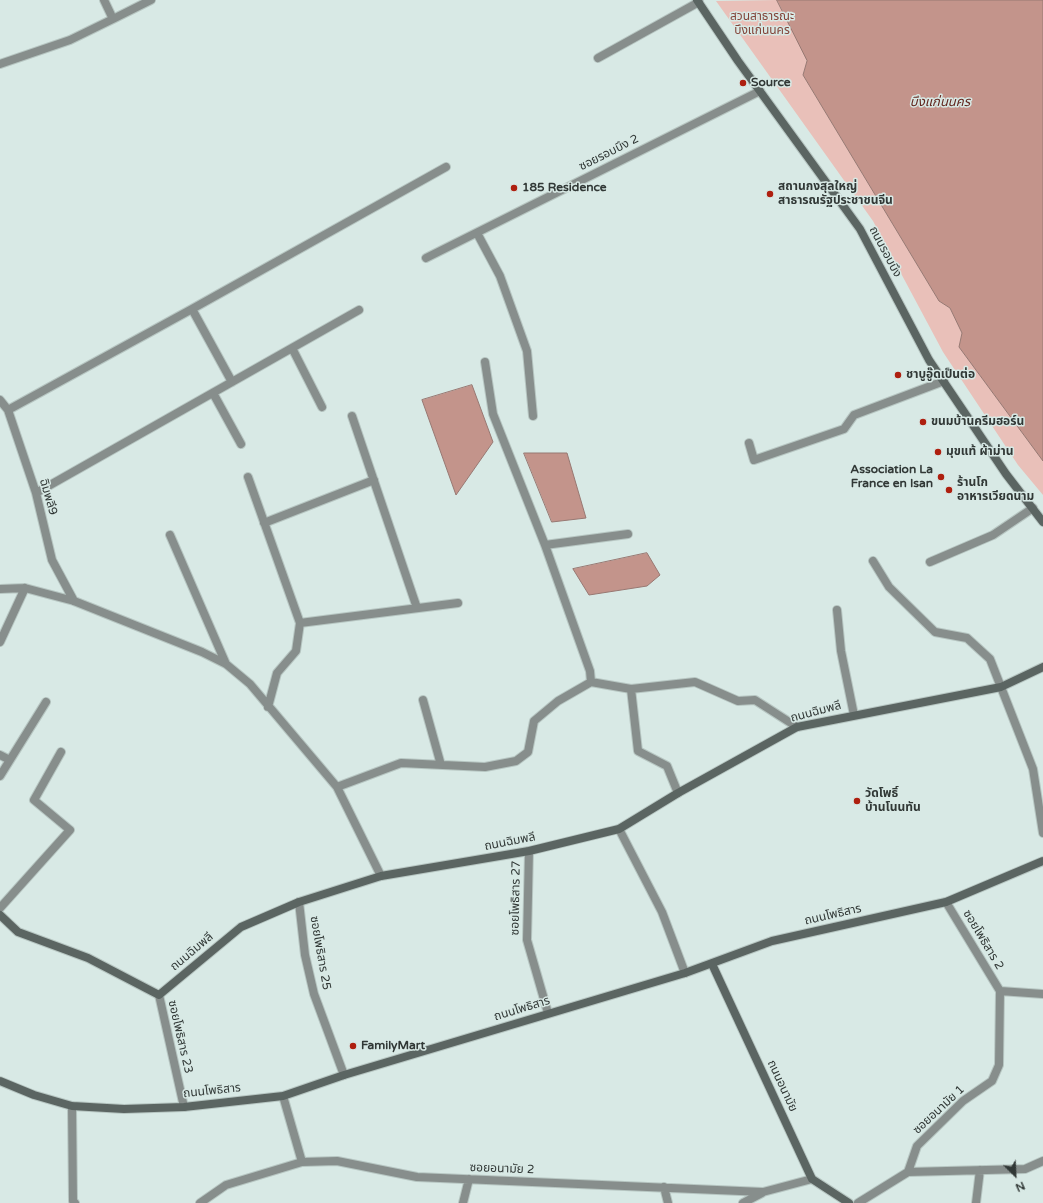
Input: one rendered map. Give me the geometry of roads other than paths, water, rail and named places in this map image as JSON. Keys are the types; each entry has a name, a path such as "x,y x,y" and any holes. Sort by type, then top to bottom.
{"street":[{"path":"104,0 114,19"},
{"path":"0,64 70,40 151,0"},
{"path":"598,58 698,1"},
{"name":"ถนนรอบบึง","path":"698,1 760,91 860,229 929,360 1006,474 1043,522"},
{"name":"ซอยรอบบึง 2","path":"426,258 760,91"},
{"path":"8,410 192,309 446,166"},
{"path":"477,232 500,276 528,351 533,416"},
{"path":"192,309 232,382"},
{"path":"36,493 359,310"},
{"path":"292,348 322,407"},
{"path":"485,362 493,414 546,545 590,671 592,682"},
{"path":"749,443 754,460 844,429 854,415 944,381"},
{"path":"213,393 241,444"},
{"name":"ฉิมพลี9","path":"0,400 8,410 36,493 52,560 74,601"},
{"path":"352,416 417,608"},
{"path":"248,477 300,623 296,650 277,673 268,707"},
{"path":"264,523 374,480"},
{"path":"930,562 993,535 1033,508"},
{"path":"546,545 628,534"},
{"path":"170,535 226,664"},
{"path":"874,561 890,587 935,632 967,638 990,659 1033,769 1043,833"},
{"path":"0,642 25,588"},
{"path":"0,589 25,588 74,601 202,652 226,664 250,684 337,787 381,876"},
{"path":"300,623 458,603"},
{"path":"837,610 841,651 854,715"},
{"name":"ถนนฉิมพลี","path":"159,995 241,927 299,902 381,876 529,851 619,829 678,793 797,727 854,715 948,699 1001,687 1043,667"},
{"path":"337,787 401,763 485,767 516,761 528,752 534,721 558,701 592,682 631,689 695,682 738,701 755,700 797,727"},
{"path":"631,689 638,751 667,766 678,793"},
{"path":"424,700 441,765"},
{"path":"0,776 46,702"},
{"path":"0,908 70,830 34,800 61,752"},
{"path":"0,755 10,760"},
{"path":"619,829 662,912 685,973"},
{"name":"ซอยโพธิสาร 27","path":"529,851 527,940 548,1013"},
{"name":"ถนนโพธิสาร","path":"0,1081 34,1095 72,1106 124,1109 184,1107 283,1096 344,1075 685,973 772,941 946,902 1043,861"},
{"name":"ซอยโพธิสาร 25","path":"299,902 305,955 314,994 344,1075"},
{"name":"ซอยโพธิสาร 2","path":"946,902 1000,991"},
{"path":"0,915 18,932 88,958 159,995"},
{"name":"ถนนอนามัย","path":"712,964 812,1179"},
{"path":"1000,991 1043,994"},
{"name":"ซอยอนามัย 1","path":"908,1172 917,1146 962,1101 992,1081 999,1065 1000,991"},
{"name":"ซอยโพธิสาร 23","path":"159,995 184,1107"},
{"path":"283,1096 302,1162"},
{"path":"72,1106 73,1201 75,1203"},
{"name":"ซอยอนามัย 2","path":"200,1203 226,1185 302,1162 337,1161 417,1177 763,1192 812,1179"},
{"path":"858,1203 908,1172 1025,1169 1043,1161"},
{"path":"976,1203 980,1170"},
{"path":"464,1203 469,1179"},
{"path":"812,1179 849,1203"},
{"path":"664,1188 668,1203"},
{"path":"743,1203 763,1192"}],"water":[{"name":"บึงแก่นนคร","path":"777,0 1043,0 1043,461 959,347 962,333 950,308 939,301 803,75 807,61"},
{"path":"472,385 493,442 456,495 422,400"},
{"path":"524,453 567,453 586,518 552,522"},
{"path":"647,553 660,575 647,586 589,595 573,569"}],"place":[{"name":"Source","path":"743,83"},
{"name":"185 Residence","path":"514,188"},
{"name":"สถานกงสุลใหญ่ สาธารณรัฐประชาชนจีน","path":"770,194"},
{"name":"ชาบูอู๊ดเป็นต่อ","path":"898,375"},
{"name":"ขนมบ้านครีมฮอร์น","path":"923,422"},
{"name":"มุขแท้ ผ้าม่าน","path":"938,452"},
{"name":"Association La France en Isan","path":"941,477"},
{"name":"ร้านโก อาหารเวียดนาม","path":"949,490"},
{"name":"วัดโพธิ์ บ้านโนนทัน","path":"857,801"},
{"name":"FamilyMart","path":"353,1046"}],"park label":[{"name":"สวนสาธารณะ บึงแก่นนคร","path":"762,24"}]}
